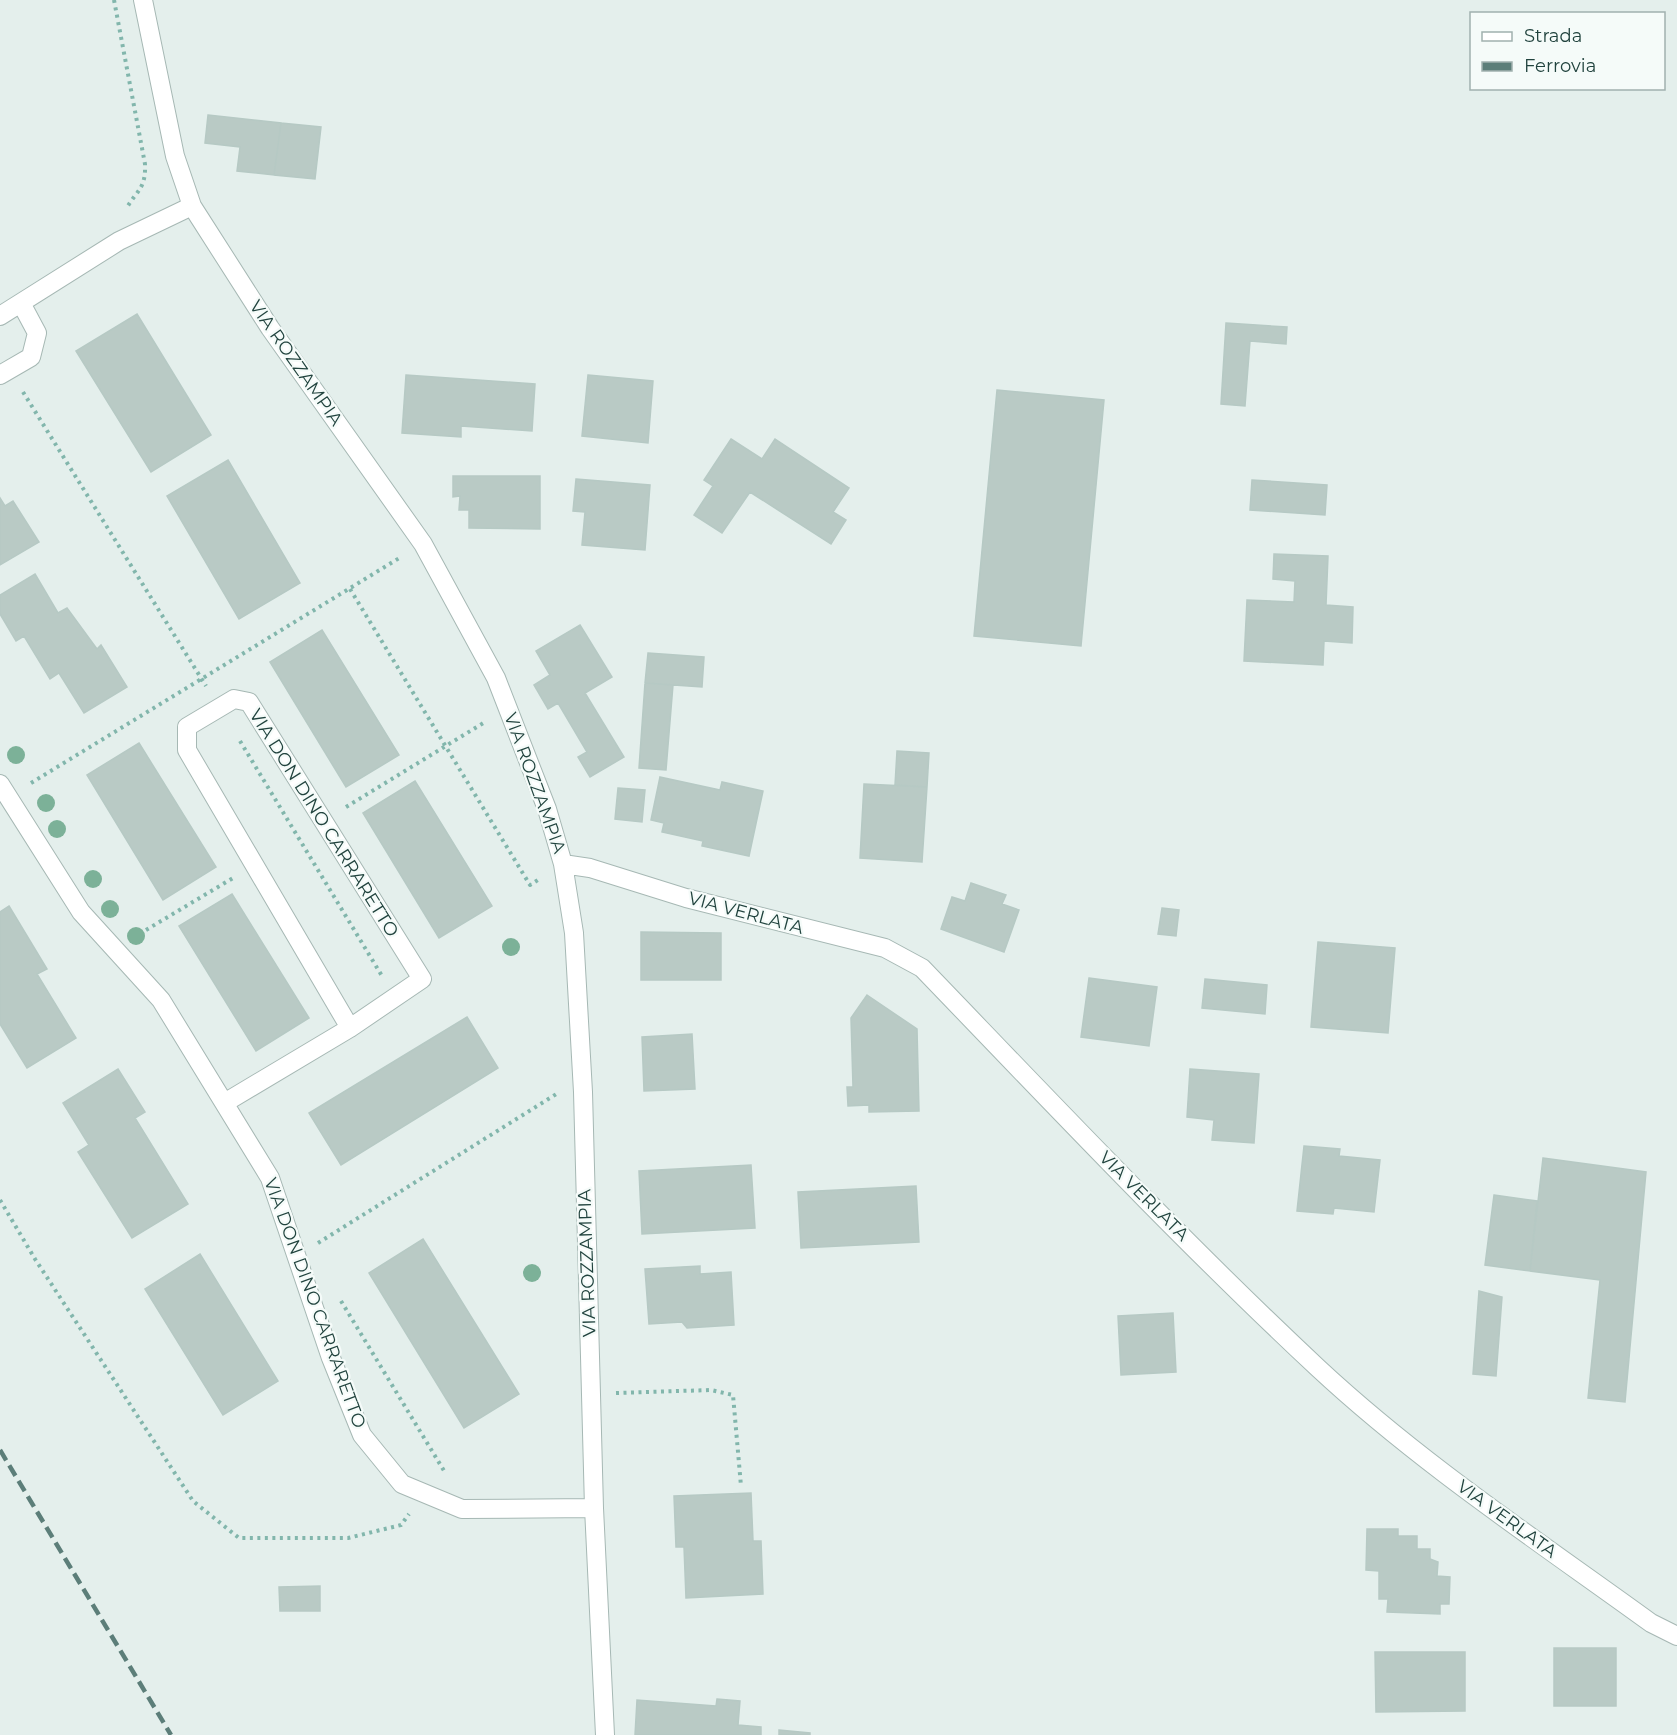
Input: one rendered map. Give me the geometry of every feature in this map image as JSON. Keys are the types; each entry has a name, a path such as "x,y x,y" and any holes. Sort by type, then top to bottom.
{"street":[{"name":"VIA ROZZAMPIA","path":"142,0 175,156 192,206 270,328 423,544 496,678 547,808 563,864 574,933 583,1092 594,1508 605,1735"},
{"path":"0,316 132,235 192,206"},
{"path":"0,375 31,357 37,333 21,303"},
{"name":"VIA DON DINO CARRARETTO","path":"226,1102 350,1028 422,979 249,702 234,699 187,727 188,750 350,1028"},
{"name":"VIA DON DINO CARRARETTO","path":"0,784 81,912 161,1000 226,1102 270,1178 331,1358 362,1435 402,1484 462,1509 594,1508"},
{"name":"VIA VERLATA","path":"563,864 590,868 686,898 885,948 922,968 1158,1212 1319,1369 1446,1475 1651,1623 1677,1636"}],"path":[{"path":"114,0 145,164 145,179 140,192 131,200 125,211 125,222 132,235"},
{"path":"21,388 220,708 394,997"},
{"path":"30,784 423,544"},
{"path":"350,589 530,885 544,876"},
{"path":"345,808 486,721"},
{"path":"146,930 238,875"},
{"path":"317,1253 315,1245 560,1092 583,1092"},
{"path":"0,1200 35,1259 193,1501 239,1538 348,1538 401,1525 424,1493"},
{"path":"339,1299 447,1476"},
{"path":"591,1394 711,1390 733,1395 741,1486"}],"building":[{"path":"208,115 281,123 274,175 237,171 240,147 205,143"},
{"path":"281,123 321,127 315,179 274,175"},
{"path":"137,314 211,435 151,472 76,351"},
{"path":"1226,323 1287,327 1286,344 1250,341 1245,406 1221,404"},
{"path":"406,375 535,384 532,431 461,426 461,437 402,433"},
{"path":"588,375 653,381 648,443 582,436"},
{"path":"997,390 1104,400 1081,646 974,636"},
{"path":"731,439 762,459 775,439 849,488 833,512 846,520 831,544 750,492 722,533 694,515 713,486 704,480"},
{"path":"228,460 300,583 239,619 167,496"},
{"path":"453,476 540,476 540,529 469,528 469,510 459,510 460,496 453,497"},
{"path":"576,479 650,485 645,550 582,545 585,512 573,511"},
{"path":"1252,480 1327,485 1325,515 1250,510"},
{"path":"0,498 5,506 13,501 39,542 0,565"},
{"path":"1274,554 1328,556 1326,605 1353,607 1352,643 1324,641 1323,665 1244,661 1247,600 1294,602 1295,581 1273,579"},
{"path":"35,574 58,613 67,608 97,649 101,645 127,687 84,713 59,673 50,679 24,636 16,641 0,614 0,595"},
{"path":"580,625 612,677 585,693 624,757 590,777 578,757 587,752 558,703 548,709 534,685 550,675 536,651"},
{"path":"322,630 399,755 346,787 270,662"},
{"path":"648,653 704,657 702,687 645,683"},
{"path":"645,683 673,685 666,770 639,768"},
{"path":"139,743 216,867 163,900 87,775"},
{"path":"897,751 929,753 927,787 895,785"},
{"path":"660,777 720,790 722,782 763,791 749,856 702,846 703,841 662,832 664,823 651,820"},
{"path":"415,781 492,906 439,938 363,813"},
{"path":"864,784 927,787 922,862 860,858"},
{"path":"618,788 645,790 642,822 615,819"},
{"path":"971,883 1006,895 1002,904 1019,910 1004,952 941,929 952,897 965,901"},
{"path":"232,894 309,1018 256,1051 179,926"},
{"path":"9,906 47,969 37,974 76,1038 27,1068 0,1024 0,912"},
{"path":"1162,908 1179,910 1176,936 1158,934"},
{"path":"641,932 721,933 721,980 641,980"},
{"path":"1318,942 1395,948 1388,1033 1311,1027"},
{"path":"1089,978 1157,987 1149,1046 1081,1037"},
{"path":"1205,979 1267,985 1265,1014 1202,1008"},
{"path":"867,995 917,1029 919,1111 869,1112 869,1105 848,1106 847,1087 853,1087 851,1018"},
{"path":"467,1017 498,1068 341,1165 309,1113"},
{"path":"692,1034 695,1089 644,1091 642,1037"},
{"path":"118,1069 145,1112 135,1118 188,1204 132,1238 78,1152 89,1145 63,1103"},
{"path":"1190,1069 1259,1074 1254,1143 1212,1140 1214,1120 1187,1117"},
{"path":"1304,1146 1340,1149 1339,1156 1380,1160 1374,1212 1334,1208 1333,1214 1297,1211"},
{"path":"1543,1158 1646,1172 1625,1402 1588,1398 1600,1280 1530,1271"},
{"path":"751,1165 755,1228 642,1234 639,1171"},
{"path":"916,1186 919,1242 801,1248 798,1192"},
{"path":"1494,1195 1537,1201 1530,1271 1485,1265"},
{"path":"423,1239 519,1394 464,1428 369,1273"},
{"path":"200,1254 278,1381 223,1415 145,1289"},
{"path":"700,1266 700,1274 731,1272 734,1325 687,1328 682,1322 649,1324 645,1269"},
{"path":"1479,1291 1502,1297 1496,1376 1473,1374"},
{"path":"1173,1313 1176,1372 1121,1375 1118,1316"},
{"path":"751,1493 753,1541 761,1541 763,1594 686,1598 684,1547 676,1547 674,1496"},
{"path":"1367,1529 1398,1529 1398,1536 1417,1536 1417,1549 1430,1549 1430,1559 1438,1562 1437,1576 1450,1577 1449,1604 1440,1604 1440,1614 1387,1612 1388,1599 1379,1599 1379,1571 1366,1570"},
{"path":"320,1586 320,1611 280,1611 279,1587"},
{"path":"1554,1648 1616,1648 1616,1706 1554,1706"},
{"path":"1375,1652 1465,1652 1465,1711 1376,1712"},
{"path":"717,1699 740,1701 738,1725 761,1727 761,1735 635,1735 637,1700 716,1706"},
{"path":"779,1730 810,1733 810,1735 779,1735"}],"railway":[{"path":"0,1450 171,1735"}]}
